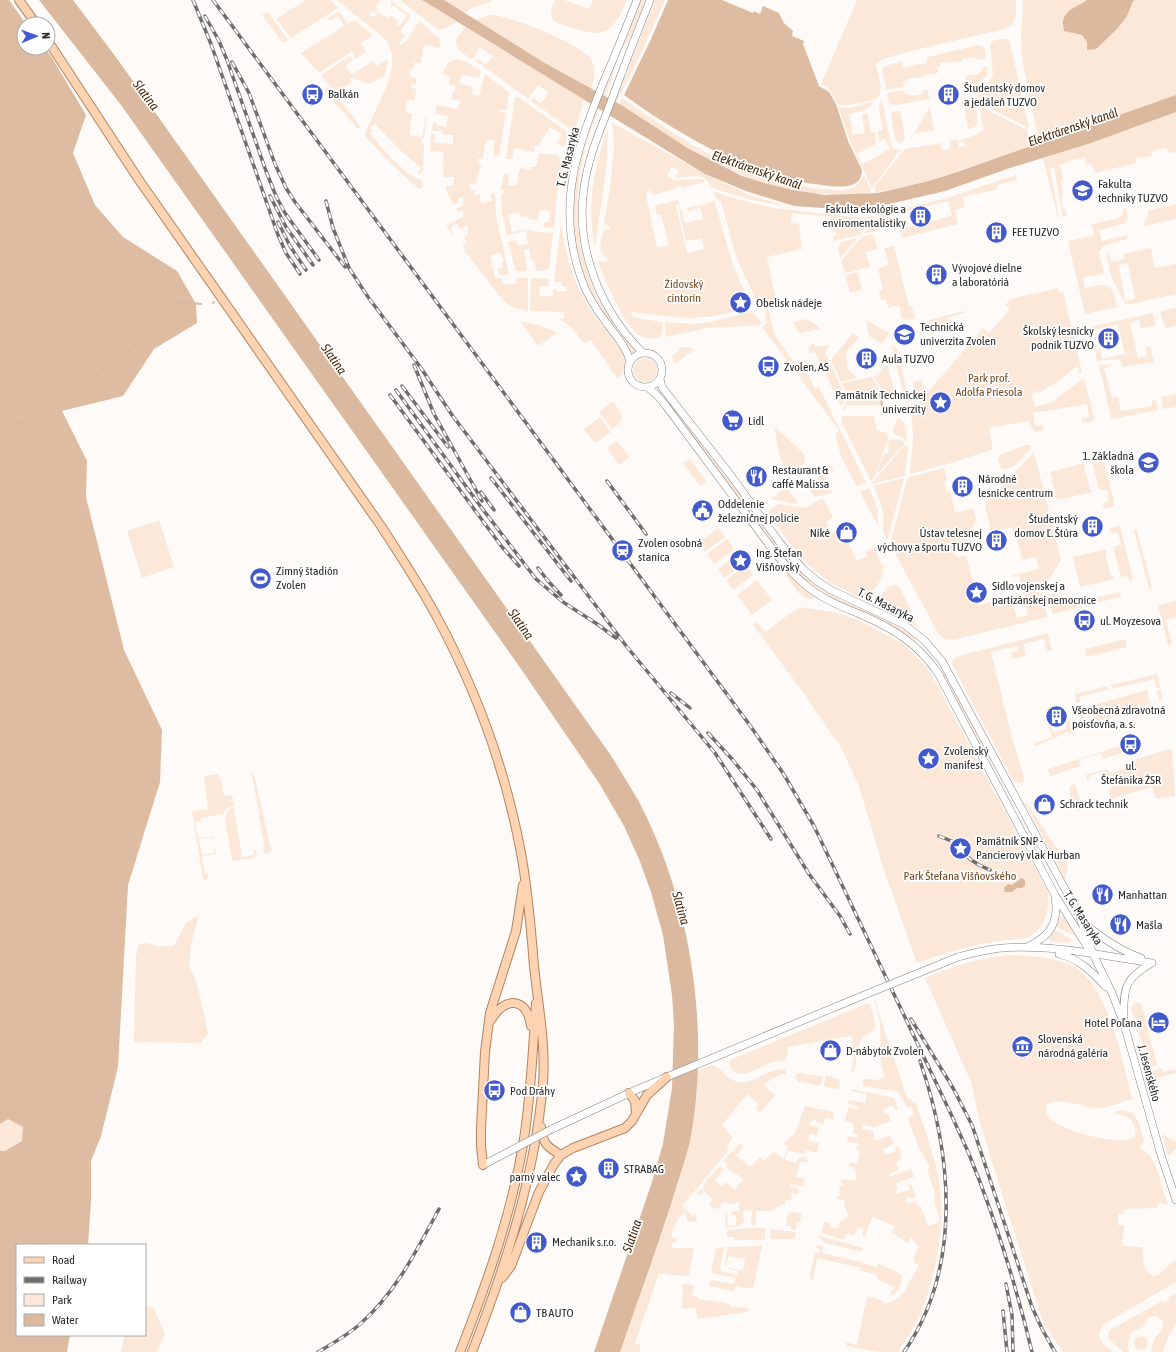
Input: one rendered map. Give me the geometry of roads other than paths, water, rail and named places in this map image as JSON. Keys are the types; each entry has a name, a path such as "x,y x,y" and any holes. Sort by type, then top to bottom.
{"main road":[{"path":"19,0 30,16"},
{"path":"56,53 107,133 381,526 408,568 435,613 463,670 489,736 511,808 521,854 544,1049 543,1082 532,1160 516,1228 498,1283 472,1352"},
{"path":"483,1165 481,1128 485,1052 490,1013 516,931 519,904 525,879"},
{"path":"460,1352 492,1266 512,1196 525,1127 531,1082 536,987"},
{"path":"489,1023 495,1012 503,1006 512,1003 520,1005 530,1016 534,1042"},
{"path":"498,1283 511,1266 539,1192 549,1171 561,1155 573,1148 625,1128 632,1121 647,1095 654,1087 667,1077"},
{"path":"629,1093 635,1101 636,1114"},
{"path":"539,1115 542,1137 545,1143 550,1149 561,1155"}],"street":[{"name":"T. G. Masaryka","path":"637,0 600,90 582,140 574,171 569,210 570,235 576,264 589,298 625,349 630,362 628,370 630,379 636,385 647,387 657,395 775,553 797,577 809,588 826,599 901,635 922,652 931,663 938,673 1055,895 1093,954"},
{"name":"T. G. Masaryka","path":"650,0 594,146 584,187 582,216 585,245 594,277 611,312 632,341 643,353 652,354 659,360 662,370 660,379 662,387 780,543 804,570 831,590 905,625 925,641 934,652 949,673 1082,922 1093,954"},
{"path":"630,362 635,356 643,353"},
{"path":"647,387 655,384 660,379"},
{"path":"1027,947 1036,943 1047,935 1052,927 1056,911 1055,895"},
{"path":"1082,922 1106,941 1121,950 1152,963"},
{"path":"483,1165 552,1129 629,1093 958,957 991,949 1027,947 1093,954 1152,963"},
{"path":"1049,949 1082,963 1112,993"},
{"name":"J. Jesenského","path":"1093,954 1112,993 1124,1024 1161,1155 1176,1200"},
{"path":"1124,1024 1124,998 1128,983 1135,973 1152,963"}],"water":[{"path":"39,0 73,0 118,60 612,757 638,800 656,839 671,880 683,923 692,966 697,1011 698,1055 696,1099 690,1141 686,1157 659,1241 620,1352 594,1352 652,1182 663,1144 672,1088 674,1024 672,995 663,935 651,892 639,859 624,826 599,783 519,666 121,105 56,22 56,16 51,16"},
{"path":"422,0 444,0 543,62 623,106 689,149 742,176 793,190 825,195 878,193 929,181 1176,95 1176,112 1091,143 1007,169 945,191 885,205 877,204 862,208 838,209 794,206 746,191 705,174"},
{"path":"1087,0 1136,0 1133,1 1127,16 1117,29 1096,49 1087,50 1087,42 1082,35 1064,31 1063,24 1069,11"},
{"path":"1021,878 1025,880 1025,886 1022,888 1017,888 1012,892 1005,892 1004,888 1008,884 1012,885"}],"waterway":[{"path":"0,433 43,412 93,378 138,343 156,313 182,302 201,304"},
{"path":"880,394 883,410"}],"railway":[{"path":"193,0 211,44 278,235 286,253 300,274"},
{"path":"213,0 749,724 783,773 814,826 969,1154 988,1203 1004,1252 1032,1352"},
{"path":"205,16 219,41 227,60 276,196 285,213 319,260"},
{"path":"232,62 249,93 275,164 286,188 345,267"},
{"path":"270,196 286,227 313,265"},
{"path":"326,201 333,228 349,268 368,297 421,368 452,415 627,647 715,753 771,839"},
{"path":"278,222 290,246 306,270"},
{"path":"414,365 434,414 482,501"},
{"path":"402,386 448,447"},
{"path":"396,390 478,503 536,579 563,602 616,638"},
{"path":"390,395 502,547 519,566"},
{"path":"491,478 571,581"},
{"path":"607,481 646,534"},
{"path":"481,492 494,510"},
{"path":"538,568 561,595"},
{"path":"671,693 690,708"},
{"path":"708,733 732,759 757,790 809,874 840,916 850,934"},
{"path":"939,836 954,842 970,859 990,870"},
{"path":"911,1019 953,1088 972,1125 1032,1307 1055,1352"},
{"path":"904,1352 923,1319 936,1284 943,1247 946,1210 945,1172 939,1134 931,1097 920,1061"},
{"path":"318,1352 354,1329 384,1300 404,1271 439,1209"},
{"path":"1006,1284 1012,1315 1013,1352"},
{"path":"1003,1311 1007,1352"}],"place":[{"name":"Balkán","path":"313,94"},
{"name":"Študentský domov a jedáleň TUZVO","path":"949,95"},
{"name":"Fakulta techniky TUZVO","path":"1082,191"},
{"name":"Fakulta ekológie a enviromentalistiky","path":"921,216"},
{"name":"FEE TUZVO","path":"996,232"},
{"name":"Vývojové dielne a laboratóriá","path":"936,275"},
{"name":"Obelisk nádeje","path":"740,303"},
{"name":"Technická univerzita Zvolen","path":"905,334"},
{"name":"Školský lesnícky podnik TUZVO","path":"1109,338"},
{"name":"Aula TUZVO","path":"866,359"},
{"name":"Zvolen, AS","path":"769,367"},
{"name":"Pamätník Technickej univerzity","path":"941,402"},
{"name":"Lidl","path":"733,421"},
{"name":"1. Základná škola","path":"1149,463"},
{"name":"Restaurant & caffé Malissa","path":"757,477"},
{"name":"Národné lesnícke centrum","path":"962,486"},
{"name":"Oddelenie železničnej polície","path":"702,511"},
{"name":"Študentský domov Ľ. Štúra","path":"1093,526"},
{"name":"Niké","path":"846,533"},
{"name":"Ústav telesnej výchovy a športu TUZVO","path":"997,540"},
{"name":"Zvolen osobná stanica","path":"622,550"},
{"name":"Ing. Štefan Višňovský","path":"740,560"},
{"name":"Zimný štadión Zvolen","path":"261,578"},
{"name":"Sídlo vojenskej a partizánskej nemocnice","path":"976,593"},
{"name":"ul. Moyzesova","path":"1085,621"},
{"name":"Všeobecná zdravotná poisťovňa, a. s.","path":"1057,717"},
{"name":"ul. Štefánika ŽSR","path":"1131,745"},
{"name":"Zvolenský manifest","path":"929,758"},
{"name":"Schrack technik","path":"1044,804"},
{"name":"Pamätník SNP - Pancierový vlak Hurban","path":"961,848"},
{"name":"Manhattan","path":"1102,895"},
{"name":"Mašla","path":"1121,925"},
{"name":"Hotel Poľana","path":"1158,1023"},
{"name":"Slovenská národná galéria","path":"1023,1046"},
{"name":"D-nábytok Zvolen","path":"830,1051"},
{"name":"Pod Dráhy","path":"494,1091"},
{"name":"STRABAG","path":"608,1169"},
{"name":"parný valec","path":"576,1177"},
{"name":"Mechanik s.r.o.","path":"536,1242"},
{"name":"TB AUTO","path":"521,1313"}],"water label":[{"name":"Slatina","path":"146,95"},
{"name":"Elektrárenský kanál","path":"1073,127"},
{"name":"Elektrárenský kanál","path":"757,170"},
{"name":"Slatina","path":"334,359"},
{"name":"Slatina","path":"521,624"},
{"name":"Slatina","path":"681,908"},
{"name":"Slatina","path":"632,1236"}],"park label":[{"name":"Židovský cintorín","path":"684,291"},
{"name":"Park prof. Adolfa Priesola","path":"989,385"},
{"name":"Park Štefana Višňovského","path":"960,876"}]}
